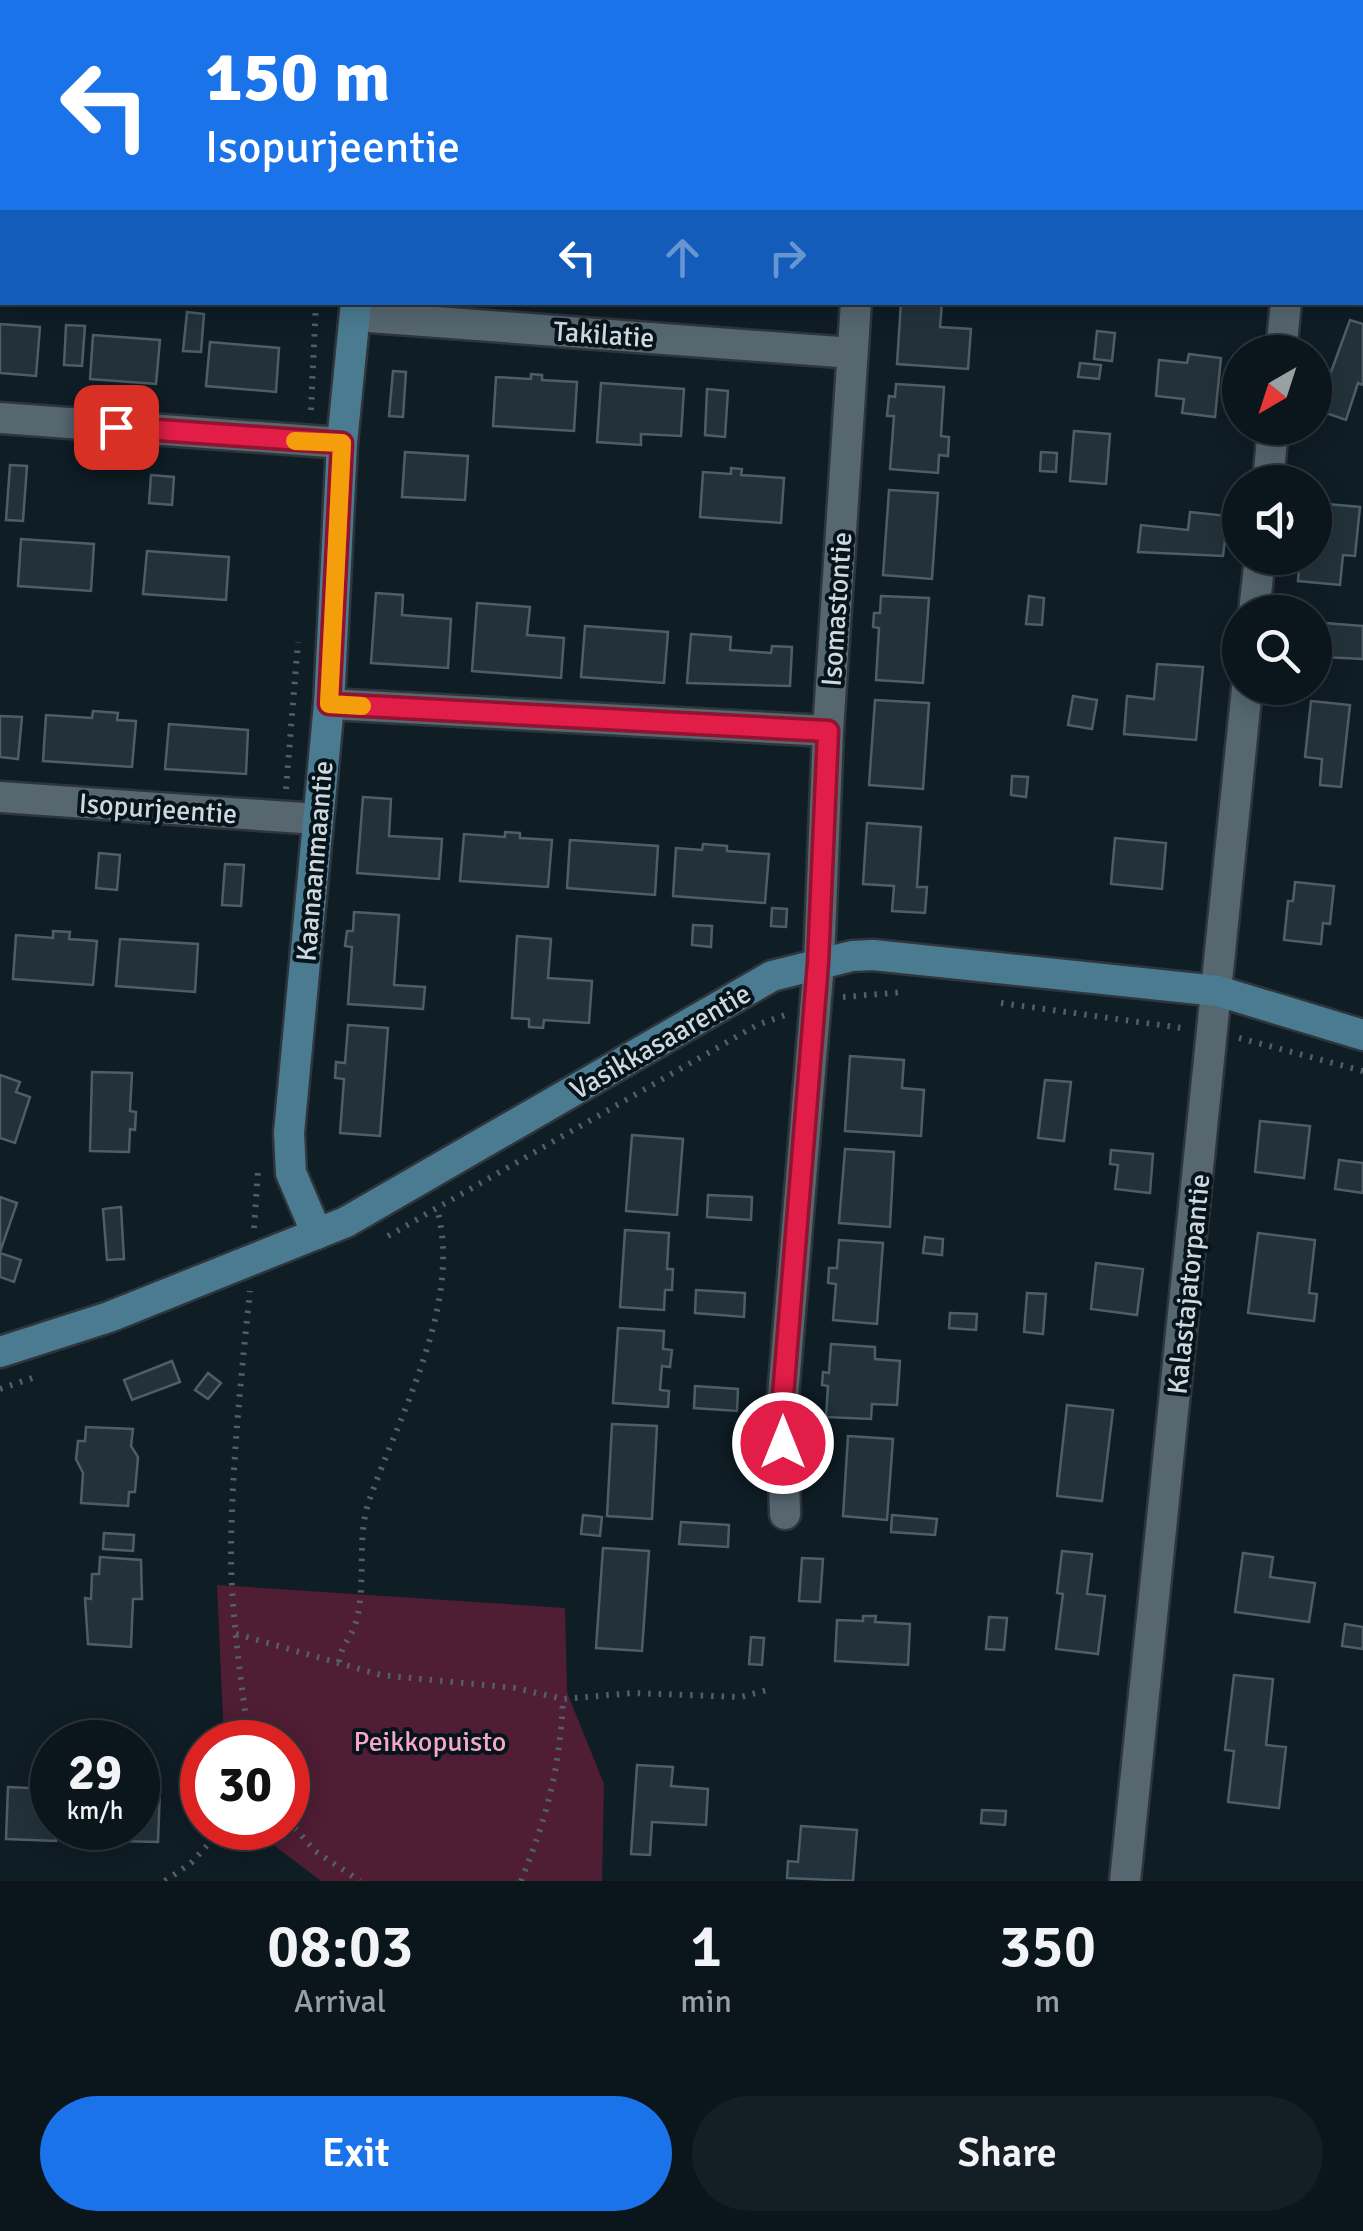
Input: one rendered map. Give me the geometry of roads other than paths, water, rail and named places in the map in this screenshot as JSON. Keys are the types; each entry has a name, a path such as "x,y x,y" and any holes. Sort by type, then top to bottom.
{"street":[{"name":"Isomastontie","path":"786,1514 782,1408 816,1003 828,731 856,305"},
{"path":"1283,335 1286,305"},
{"name":"Takilatie","path":"356,309 852,353"},
{"name":"Kaanaanmaantie","path":"317,1234 291,1173 289,1134 329,704 342,443 356,309"},
{"path":"0,418 342,443"},
{"path":"329,704 828,731"},
{"name":"Kalastajatorpantie","path":"1126,1881 1245,705"},
{"name":"Isopurjeentie","path":"0,797 316,818"},
{"name":"Vasikkasaarentie","path":"0,1352 109,1317 317,1234 411,1188 772,976 818,963 873,955 1218,991 1363,1035"}],"park label":[{"name":"Peikkopuisto","path":"430,1741"}]}
